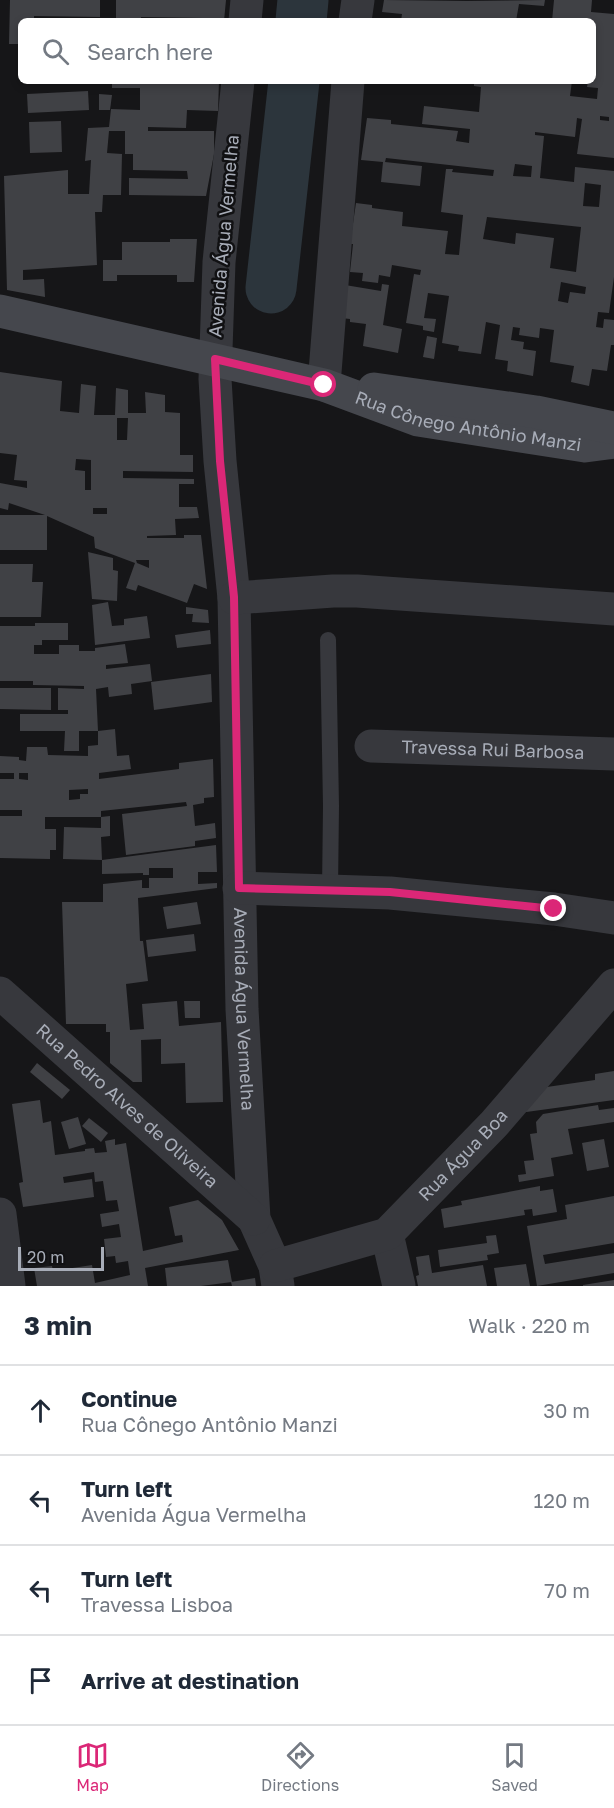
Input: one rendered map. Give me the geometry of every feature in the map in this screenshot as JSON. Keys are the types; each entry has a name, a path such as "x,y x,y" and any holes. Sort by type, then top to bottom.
{"street":[{"path":"244,18 247,0"},
{"path":"355,18 358,0"},
{"name":"Avenida Água Vermelha","path":"238,84 219,262 215,359 220,461 234,597 242,1008 254,1219 276,1276"},
{"path":"324,385 348,84"},
{"name":"Rua Cônego Antônio Manzi","path":"0,310 324,385 418,420 585,446 614,442"},
{"name":"Rua Cônego Antônio Manzi","path":"324,385 394,391 537,412 614,428"},
{"path":"234,597 357,591 614,609"},
{"name":"Travessa Rui Barbosa","path":"371,746 614,754"},
{"path":"239,888 390,892 614,918"},
{"name":"Rua Água Boa","path":"276,1276 387,1234 494,1124 614,985"},
{"name":"Rua Pedro Alves de Oliveira","path":"0,993 254,1219"},
{"path":"0,1214 9,1286"},
{"path":"387,1234 399,1286"}],"lane":[{"path":"328,640 330,890"}],"building":[{"path":"10,0 100,0 100,17 34,16 34,18 18,18 18,44 9,44"},
{"path":"116,0 226,0 224,18 116,18"},
{"path":"384,0 545,0 544,6 519,4 517,18 401,18 402,14 382,12"},
{"path":"554,0 592,0 591,12 614,14 614,158 577,154 582,119 577,118 575,137 535,132 535,135 544,136 540,178 574,182 575,167 614,171 614,277 609,313 598,312 596,327 603,328 604,319 614,320 614,345 611,345 607,371 592,369 589,386 571,382 574,366 550,362 554,330 540,328 539,338 519,335 520,328 513,327 511,340 524,342 523,349 536,351 533,376 507,371 508,361 495,359 500,325 486,322 481,354 458,351 459,346 442,343 449,296 428,293 424,318 436,319 434,332 423,330 423,326 406,323 414,274 420,275 421,270 392,265 390,277 379,275 378,283 362,281 363,273 350,272 353,244 350,244 356,203 372,205 372,208 403,212 402,226 448,231 445,254 459,255 463,215 441,212 446,169 453,169 452,172 493,176 494,170 386,158 385,162 422,166 420,186 381,182 383,162 361,160 367,118 391,120 391,124 458,131 456,141 469,143 470,129 422,124 424,106 479,112 481,87 474,86 474,84 572,84 570,96 597,99 598,88 587,87 588,84 596,84 596,18 552,18","holes":["600,116 609,117 609,121 600,120","515,164 532,166 531,177 513,176","585,183 601,185 599,207 583,206","487,217 581,227 576,272 550,268 554,238 516,233 515,244 483,239","561,282 586,287 585,294 570,292 568,303 558,301"]},
{"path":"112,84 219,84 218,111 187,110 186,128 148,127 148,131 214,131 214,154 206,196 129,195 129,178 188,179 187,171 133,170 133,154 125,154 125,131 109,131 107,153 122,154 121,195 103,195 102,212 95,212 97,265 23,270 23,280 44,279 45,297 7,290 4,176 68,170 68,194 89,194 91,160 85,161 88,128 109,127 111,109 140,110 140,88 112,88"},
{"path":"88,91 89,110 28,113 27,94"},
{"path":"99,94 112,95 110,110 99,110"},
{"path":"61,121 62,152 30,153 29,122"},
{"path":"170,239 197,239 194,282 177,282 177,275 117,275 117,281 103,281 103,260 122,260 122,242 170,242"},
{"path":"382,284 389,285 383,325 402,329 398,353 363,346 366,324 341,318 345,285 381,291"},
{"path":"427,336 437,338 434,359 423,357"},
{"path":"0,372 62,381 60,411 79,413 81,384 96,386 94,415 115,415 116,388 128,390 128,413 146,413 145,392 165,395 165,412 180,413 180,455 193,455 193,472 123,471 123,478 194,479 194,484 179,484 179,507 197,507 199,518 175,519 176,535 147,536 147,538 184,538 184,535 201,535 207,589 194,584 187,603 138,585 136,591 126,588 135,563 95,548 94,537 47,516 47,550 0,550 0,515 45,515 9,503 8,510 0,508 0,483 27,488 27,481 14,480 17,455 0,453","holes":["117,418 128,418 127,440 117,440","76,459 91,460 91,490 85,490 85,471 75,470","93,508 107,508 107,514 93,514","136,560 149,560 149,568 137,563"]},
{"path":"88,552 113,558 113,570 118,571 117,601 92,599"},
{"path":"0,564 33,564 32,582 43,582 41,617 0,617"},
{"path":"108,602 112,626 124,625 124,619 147,616 150,638 95,645 92,605"},
{"path":"186,607 208,610 209,623 192,622 193,614 186,614"},
{"path":"35,623 68,623 68,640 42,640 42,645 34,645 34,654 59,654 59,645 79,645 79,651 95,651 95,648 125,644 128,663 106,665 106,669 150,664 152,681 131,684 132,694 109,697 108,687 96,689 98,731 79,731 79,751 64,751 65,731 20,731 20,714 68,714 68,710 58,710 58,688 84,689 84,686 33,685 33,681 0,681 0,626 35,626"},
{"path":"210,630 211,644 177,648 175,635"},
{"path":"211,674 212,702 154,710 151,682"},
{"path":"0,688 51,688 51,710 0,709"},
{"path":"115,729 117,756 129,755 131,769 99,773 99,779 179,769 179,763 213,759 214,797 204,798 204,803 193,805 195,826 215,823 216,838 195,841 195,846 126,855 122,814 187,806 186,802 101,811 101,817 45,817 45,829 56,829 56,850 50,850 50,859 0,858 0,816 22,816 22,810 0,810 0,779 14,779 14,773 0,773 0,756 19,757 19,760 26,761 27,747 47,747 48,755 88,756 88,746 98,745 98,731","holes":["19,773 28,773 28,780 19,779","88,789 88,794 80,794 80,799 69,800 69,790"]},
{"path":"110,816 110,836 101,837 102,860 63,859 64,827 101,828 101,817"},
{"path":"216,845 217,872 198,872 198,884 217,883 217,888 138,898 140,941 143,941 148,981 126,984 130,1030 144,1029 142,1004 177,1001 179,1026 221,1022 223,1102 186,1103 185,1063 161,1064 161,1039 141,1040 142,1082 133,1082 110,1063 110,1032 106,1032 106,1024 66,1024 62,902 103,902 103,884 142,880 142,888 149,888 149,878 173,878 173,868 149,868 149,875 143,875 143,873 102,874 102,860"},
{"path":"197,902 201,924 167,929 163,907"},
{"path":"194,934 196,951 148,957 146,940"},
{"path":"184,1001 200,1001 200,1018 185,1018"},
{"path":"37,1063 70,1090 62,1099 30,1072"},
{"path":"614,1071 614,1100 519,1113 540,1088 595,1080 595,1074"},
{"path":"40,1100 43,1123 51,1121 55,1155 94,1148 95,1153 107,1152 105,1141 115,1139 115,1145 126,1143 143,1251 183,1242 182,1235 175,1236 169,1207 198,1200 222,1220 239,1250 145,1268 148,1286 37,1286 34,1268 52,1266 53,1271 92,1265 95,1283 130,1275 128,1261 116,1263 115,1256 106,1257 104,1239 121,1237 119,1224 102,1227 100,1214 119,1211 117,1200 106,1201 103,1181 95,1182 94,1172 63,1177 64,1183 92,1179 94,1197 23,1207 19,1183 23,1182 12,1104"},
{"path":"598,1105 599,1110 614,1108 614,1122 568,1129 573,1154 551,1158 554,1176 519,1182 518,1175 526,1174 524,1161 534,1160 530,1134 537,1133 536,1122 543,1114"},
{"path":"78,1117 86,1144 69,1149 61,1122"},
{"path":"89,1118 108,1133 101,1142 82,1126"},
{"path":"604,1139 609,1167 587,1171 582,1143"},
{"path":"540,1186 540,1191 553,1189 557,1212 533,1216 532,1209 524,1210 525,1215 444,1228 441,1209 462,1205 461,1201"},
{"path":"614,1196 614,1243 543,1255 545,1264 614,1253 614,1273 537,1286 527,1226 567,1219 565,1205"},
{"path":"496,1235 499,1253 487,1255 488,1260 440,1267 438,1250 487,1243 486,1236"},
{"path":"429,1255 432,1273 483,1265 487,1286 418,1286 416,1257"},
{"path":"228,1260 232,1282 201,1286 167,1286 165,1268"},
{"path":"526,1264 530,1286 497,1286 494,1268"},
{"path":"255,1278 256,1286 232,1286 231,1282"},
{"path":"614,1280 614,1286 583,1286 583,1285"}],"waterway":[{"path":"301,18 303,0"},
{"path":"271,288 294,84"}],"route":[{"path":"324,385 215,359 220,461 234,597 239,888 390,892 554,909"}]}
